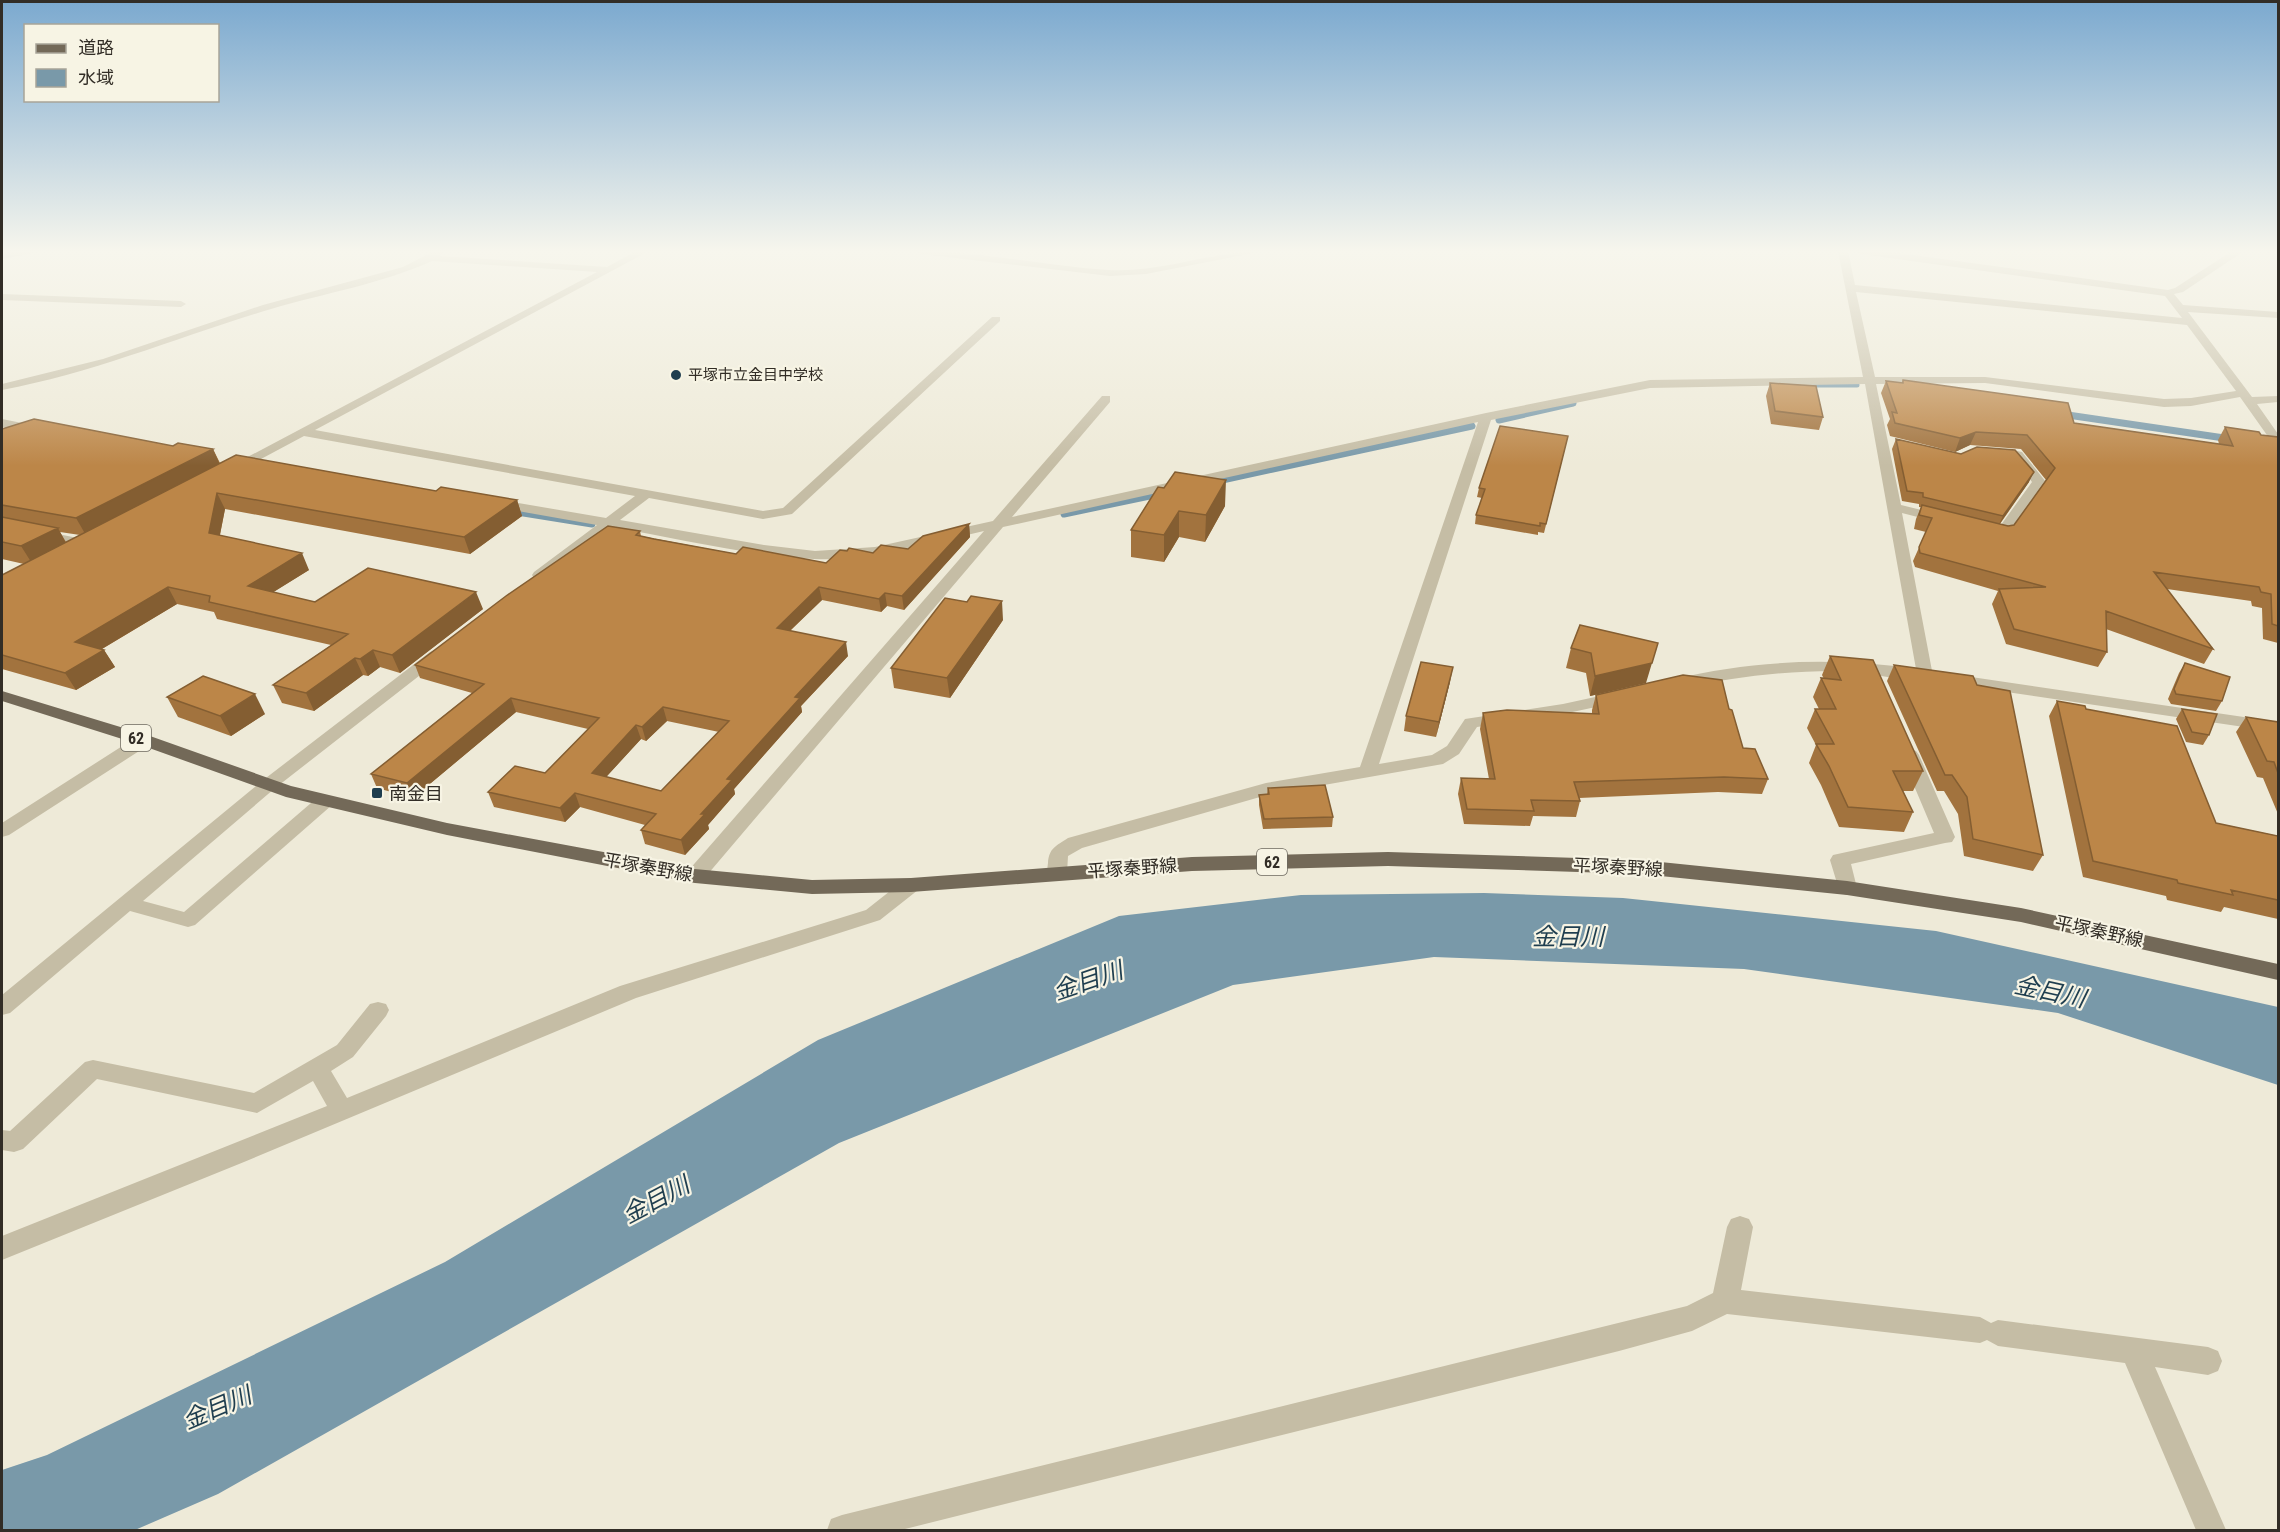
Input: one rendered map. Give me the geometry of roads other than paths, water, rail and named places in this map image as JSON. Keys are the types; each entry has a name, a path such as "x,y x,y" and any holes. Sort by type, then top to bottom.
{"main road":[{"name":"平塚秦野線","path":"2,696 144,740 268,785 325,801 518,844 694,876 812,887 911,885 1192,864 1389,859 1641,867 1848,888 2021,915 2278,972"}],"street":[{"path":"2,387 107,361 221,322"},
{"path":"222,467 244,463 510,322"},
{"path":"303,432 763,515 787,511 992,322"},
{"path":"1857,322 1870,382 1887,442 1893,507 1925,676"},
{"path":"2191,322 2278,442"},
{"path":"479,501 764,549 815,555 875,551 1486,417 1650,384 1985,380 2164,403 2246,397 2278,399"},
{"path":"694,876 1001,524 1106,399"},
{"path":"1367,772 1486,417"},
{"path":"2,423 54,433"},
{"path":"1980,529 2001,534 2039,482 2016,454 2005,453"},
{"path":"244,463 267,467"},
{"path":"522,588 645,495"},
{"path":"1893,507 1958,523"},
{"path":"2,527 93,542 68,555"},
{"path":"2,1007 268,785 447,646"},
{"path":"1663,687 1718,674 1846,666 2278,727"},
{"path":"1871,669 1881,690"},
{"path":"1057,873 1058,853 1075,843 1266,789 1437,760 1453,750 1471,723 1563,709 1629,694"},
{"path":"2,831 144,740"},
{"path":"1848,888 1840,860 1945,837 1904,742"},
{"path":"125,903 188,920 325,801"},
{"path":"2,1248 342,1111 628,992 873,915 911,885"},
{"path":"2,1140 14,1142 93,1069 257,1103 345,1051 378,1010"},
{"path":"317,1068 342,1111"},
{"path":"1725,1301 1740,1227"},
{"path":"842,1530 1619,1338 1692,1318 1725,1301 1989,1331 2208,1361"},
{"path":"2134,1351 2211,1530"}],"water":[{"name":"金目川","path":"1484,893 1623,898 1936,931 2278,1007 2278,1085 2058,1013 1744,969 1434,957 1233,985 839,1143 218,1494 135,1530 2,1530 2,1470 47,1455 445,1262 818,1040 1119,916 1301,895"}],"waterway":[{"path":"1812,385 1857,385"},
{"path":"1499,420 1573,403 1568,404"},
{"path":"2061,414 2231,439"},
{"path":"1213,482 1472,426"},
{"path":"1064,514 1164,493"},
{"path":"511,511 592,524"}],"place":[{"name":"平塚市立金目中学校","path":"676,375"},
{"name":"南金目","path":"377,793"}]}
